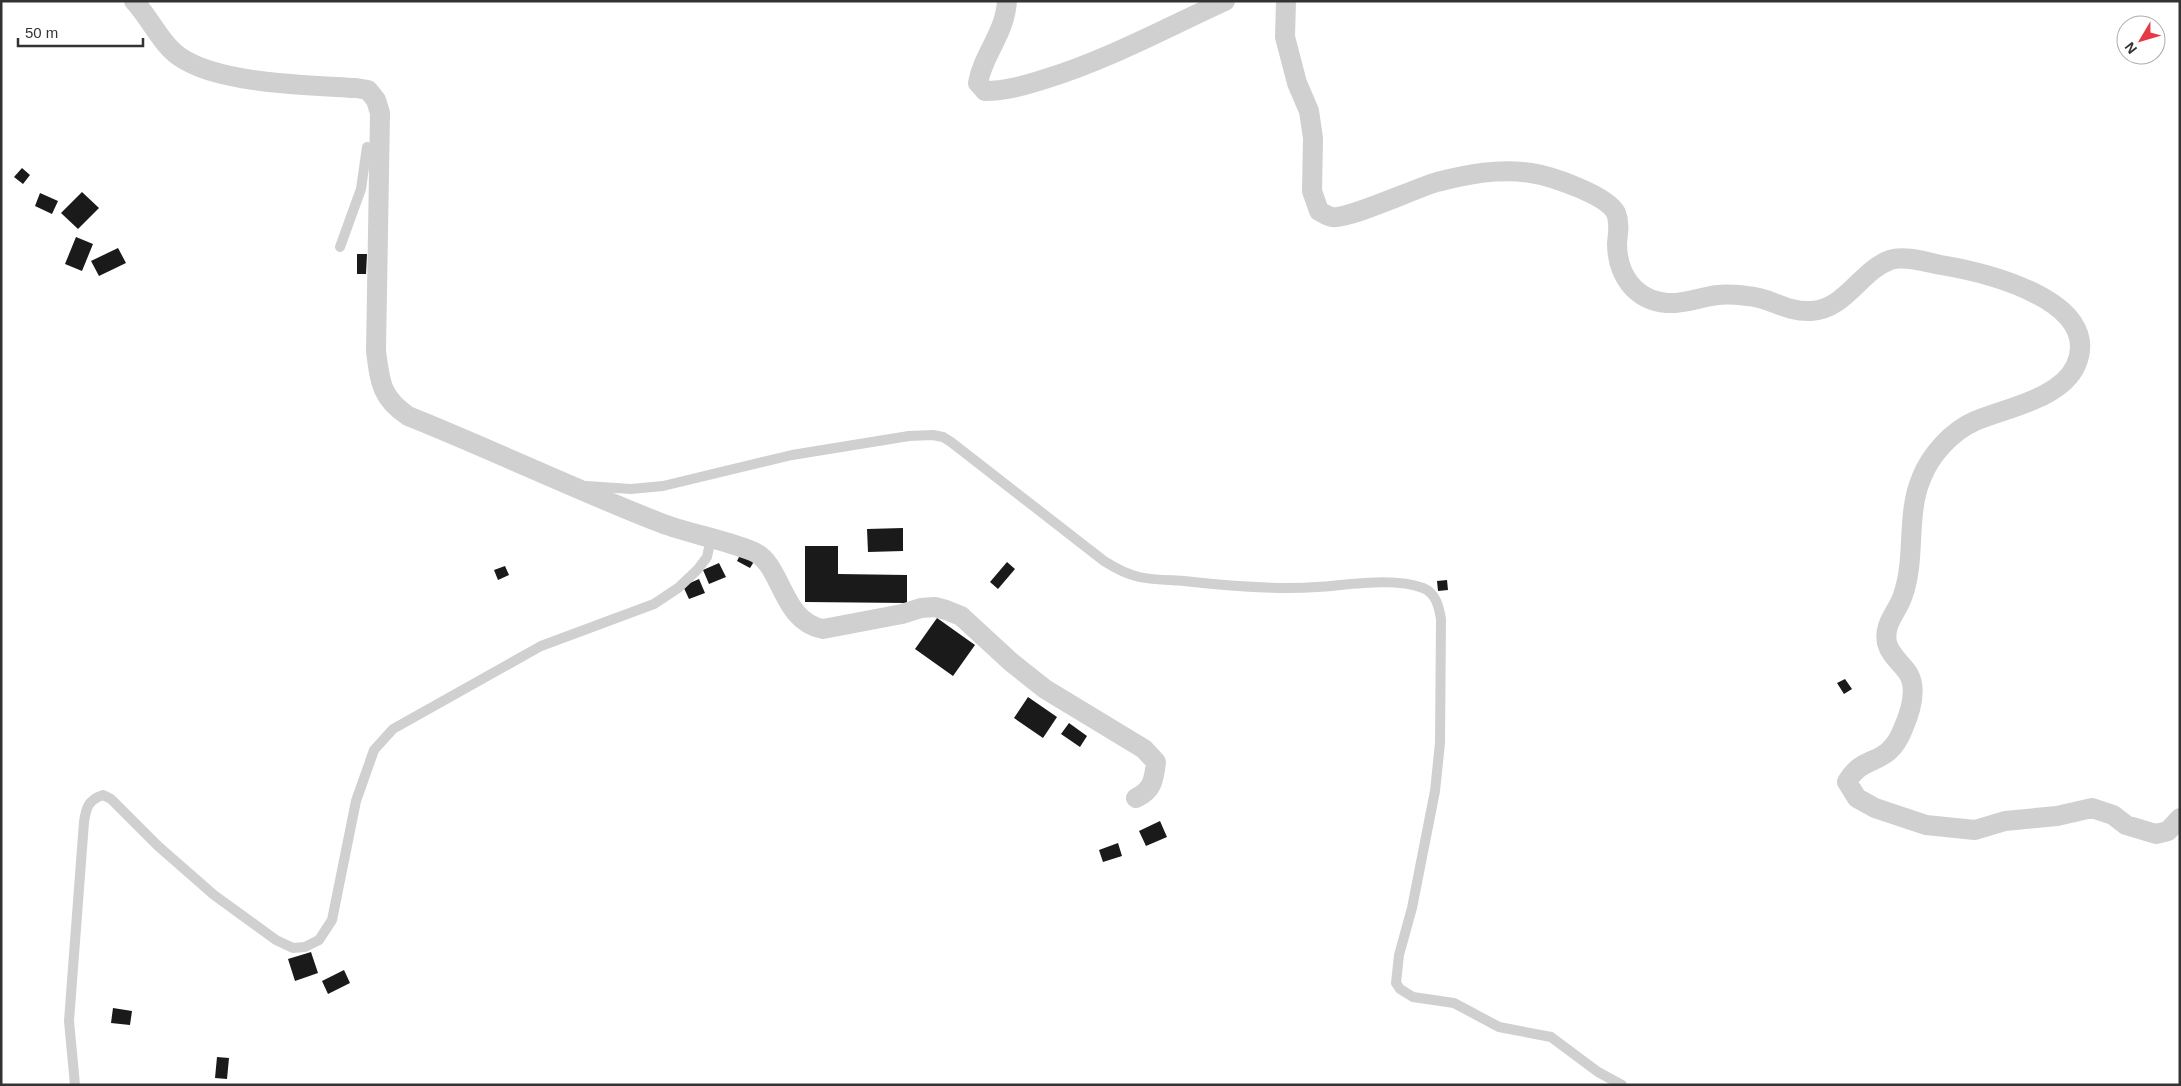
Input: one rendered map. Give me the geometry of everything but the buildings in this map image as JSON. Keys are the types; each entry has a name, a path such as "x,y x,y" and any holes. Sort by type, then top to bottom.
{"street":[{"path":"134,1 148,16 170,49 180,57 208,70 260,80 368,90 376,100 380,114 376,351 379,378 385,394 393,406 408,416 662,523 754,551 766,562 781,591 801,619 811,627 823,629 928,608 941,609 961,616 1011,662 1046,689 1144,749 1156,762 1154,782 1146,793 1136,798"},
{"path":"1007,1 1003,27 980,73 978,84 985,91 996,91 1027,85 1079,69 1225,1"},
{"path":"1286,1 1285,30 1288,54 1309,111 1313,138 1312,191 1319,211 1333,218 1434,183 1495,170 1534,173 1572,186 1604,201 1615,210 1618,222 1617,248 1620,269 1631,288 1646,298 1665,303 1689,302 1716,295 1752,296 1791,311 1815,311 1835,304 1878,267 1893,259 1977,271 2037,295 2058,307 2072,321 2079,336 2080,348 2077,364 2070,375 2037,398 1972,422 1953,435 1931,460 1920,481 1913,514 1903,596 1887,628 1887,644 1908,673 1913,684 1910,708 1896,746 1878,760 1860,765 1847,782 1857,798 1875,808 1926,825 1976,830 2005,821 2057,816 2092,808 2113,815 2126,825 2156,834 2168,831 2180,818"}],"lane":[{"path":"340,247 361,189 367,147 372,149 380,169"},
{"path":"574,485 631,489 663,486 792,455 909,436 933,435 943,437 951,442 1104,561 1138,577 1223,585 1314,587 1373,583 1414,585 1425,588 1432,593 1438,604 1441,619 1440,743 1435,791 1398,960 1396,983 1400,989 1413,998 1454,1003 1500,1027 1551,1037 1559,1041 1598,1072 1622,1085"},
{"path":"75,1085 69,1021 84,822 86,808 93,798 103,795 111,799 158,846 214,895 276,940 293,948 305,947 319,940 332,920 356,801 374,750 393,729 541,646 654,604 678,588 698,570 707,557 711,538"}]}
